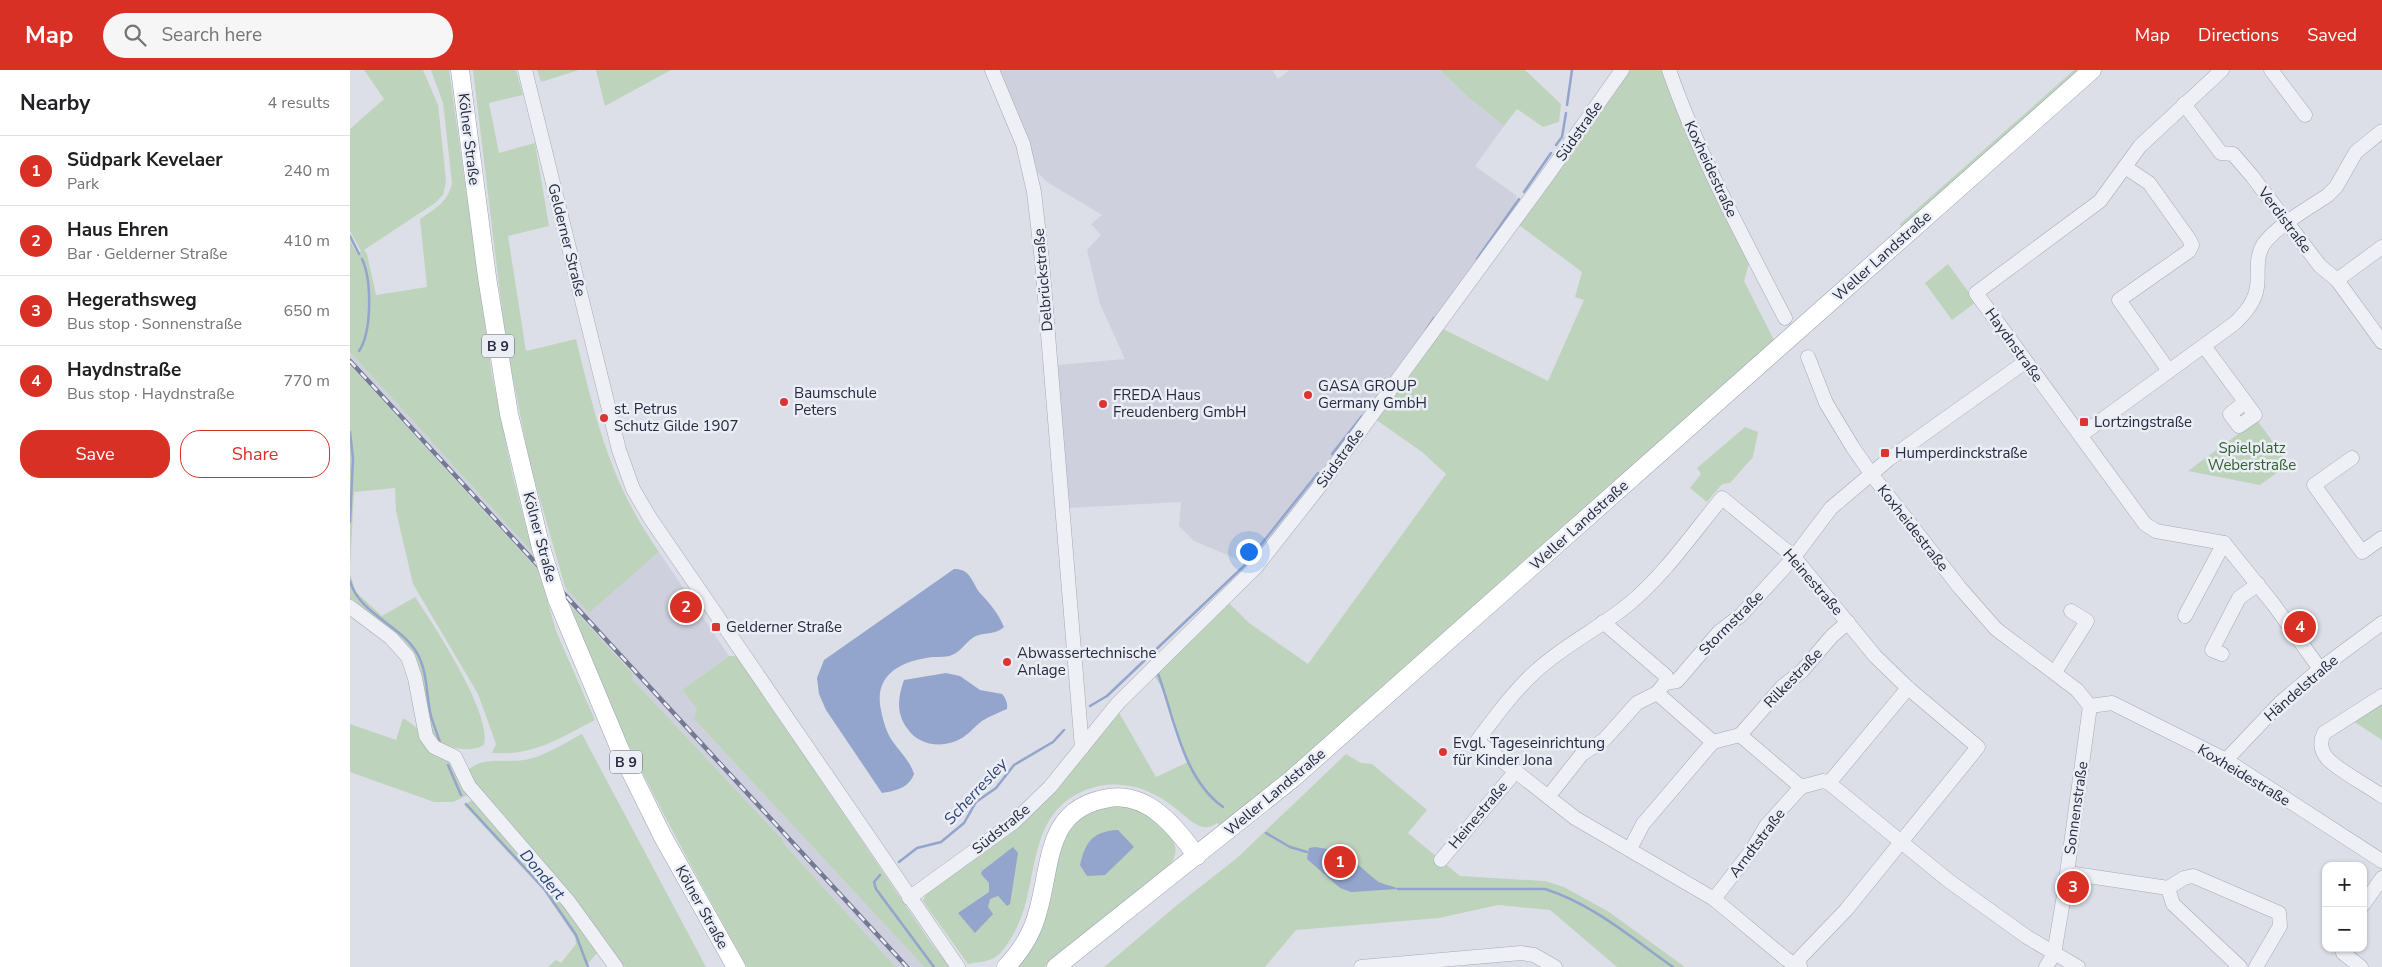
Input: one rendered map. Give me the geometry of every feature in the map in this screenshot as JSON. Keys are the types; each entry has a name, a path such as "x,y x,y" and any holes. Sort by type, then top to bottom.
{"main road":[{"name":"Kölner Straße","path":"460,70 487,278 509,414 541,548 556,599 625,761 663,837 736,967"},
{"name":"Weller Landstraße","path":"1056,967 1292,778 2092,70"},
{"path":"1006,967 1022,948 1034,923 1041,899 1051,845 1061,826 1077,809 1091,802 1113,797 1139,801 1168,820 1197,856"}],"street":[{"name":"Gelderner Straße","path":"525,70 619,450 633,489 650,518 958,967"},
{"name":"Delbrückstraße","path":"992,70 1023,144 1034,192 1042,261 1082,748"},
{"name":"Südstraße","path":"909,898 1014,822 1050,787 1118,703 1147,672 1256,567 1319,487 1547,176 1622,70"},
{"name":"Koxheidestraße","path":"1669,70 1681,105 1720,191 1785,318"},
{"path":"2169,371 2119,300 2188,251 2192,246 2190,239 2149,183 2125,167 2140,146 2222,70"},
{"path":"2271,70 2304,115"},
{"name":"Verdistraße","path":"2184,104 2221,153 2233,154 2252,176 2320,266 2337,280 2382,342"},
{"path":"2081,435 2235,323 2252,303 2257,289 2258,260 2262,247 2270,236 2328,195 2336,187 2356,152 2382,131"},
{"name":"Haydnstraße","path":"2125,167 2100,201 1976,293 2145,524 2156,531 2224,543"},
{"path":"2337,280 2382,247"},
{"path":"2204,346 2245,402"},
{"name":"Koxheidestraße","path":"1808,356 1826,403 1872,475 1960,588 1996,629 2077,690 2090,706 2112,703 2226,760 2382,861"},
{"path":"1872,475 1889,459 2025,362"},
{"path":"2352,458 2314,485 2362,552 2382,538"},
{"name":"Stormstraße","path":"1548,797 1582,754 1604,740 1637,703 1661,688 1677,681 1719,632 1741,615 1794,557 1831,508 1872,475"},
{"name":"Heinestraße","path":"1722,498 1794,557 1875,656 1908,688 1978,747 1846,910 1799,959 1800,967 1786,959 1714,899 1575,818 1477,741 1499,712 1536,671 1567,646 1629,604 1649,584 1722,498"},
{"path":"2185,616 2224,543 2258,584 2320,669"},
{"path":"2222,654 2212,650 2239,598 2258,584"},
{"path":"350,607 391,638 408,657 415,678 426,736 434,747 455,757 469,786 569,902 616,967"},
{"path":"2054,672 2087,621 2070,611"},
{"path":"1603,622 1666,676 1661,688 1713,742"},
{"name":"Rilkestraße","path":"1740,735 1782,687 1802,671 1832,636 1848,622"},
{"name":"Händelstraße","path":"2226,760 2281,702 2320,669 2382,623"},
{"path":"1828,783 1908,688"},
{"path":"2382,696 2324,732 2321,748 2327,759 2382,796"},
{"name":"Sonnenstraße","path":"2046,967 2054,954 2068,873 2090,706"},
{"path":"1630,849 1643,824 1713,742 1740,735 1801,787 1823,781 1828,783 1949,882 2027,937 2078,967"},
{"name":"Heinestraße","path":"1441,860 1516,771"},
{"name":"Arndtstraße","path":"1714,899 1752,850 1766,826 1801,787"},
{"path":"2068,873 2168,888 2184,878 2192,876 2279,913 2280,926 2256,967"},
{"path":"2367,899 2382,878"},
{"path":"2168,888 2173,904 2240,967"},
{"path":"2344,952 2361,967"},
{"path":"1360,967 1521,953 1534,954 1555,967"}],"shaded area":[{"path":"1000,70 1272,70 1278,79 1289,70 1440,70 1469,98 1504,126 1475,166 1517,196 1503,234 1256,567 1194,541 1179,526 1181,502 1068,508 1058,365 1125,359 1100,304 1087,250 1101,235 1091,224 1102,215 1047,182 1037,172 1026,134"},
{"path":"350,352 533,553 539,571 350,365"},
{"path":"659,552 729,656 682,690 698,710 694,719 924,967 896,967 783,843 784,841 632,679 633,673 571,606 565,587 589,613"}],"green space":[{"path":"364,70 423,70 438,105 446,182 443,195 435,203 364,250 367,254 376,295 427,287 420,219 444,200 452,183 443,103 431,70 449,70 492,375 513,477 533,553 350,352 350,240 357,254 361,251 350,231 350,129 384,99"},
{"path":"473,70 516,70 523,95 489,103 499,153 535,143 549,226 508,236 526,351 576,339 598,424 616,475 628,501 659,552 589,613 565,587 530,464 506,343"},
{"path":"537,70 579,70 541,82"},
{"path":"596,70 671,70 605,106"},
{"path":"1440,70 1525,70 1561,104 1559,122 1543,127 1517,109 1504,126 1469,98"},
{"path":"1630,70 1664,70 1750,260 1744,281 1775,342 1329,739 1221,827 1217,823 1209,827 1199,826 1153,794 1141,789 1116,784 1090,788 1077,794 1060,807 1048,822 1040,840 1026,901 1020,920 1011,938 994,958 968,964 923,901 926,894 987,849 1117,709 1156,777 1188,762 1169,704 1152,673 1227,601 1249,623 1308,664 1446,474 1422,452 1375,419 1443,329 1548,381 1584,300 1575,297 1582,272 1519,225"},
{"path":"2074,70 2085,70 1903,231 1900,224"},
{"path":"1948,264 1976,302 1952,320 1925,283"},
{"path":"350,365 539,571 556,631 595,720 557,740 533,749 521,752 492,753 496,744 478,694 413,584 396,511 395,488 354,492 350,569"},
{"name":"Spielplatz Weberstraße","path":"2257,420 2289,464 2260,485 2188,471"},
{"path":"1745,427 1758,432 1753,457 1730,483 1722,484 1707,502 1690,488 1701,474 1697,468"},
{"path":"350,574 356,592 382,616 415,597 448,648 471,692 480,713 484,731 484,745 478,748 465,749 432,741 417,676 350,603"},
{"path":"571,606 633,674 632,679 784,841 783,843 896,967 747,967 675,836 625,738 591,664"},
{"path":"729,656 737,656 933,946 951,967 924,967 694,719 697,709 682,690"},
{"path":"2382,702 2382,740 2353,721"},
{"path":"403,718 433,743 449,762 470,794 453,802 434,802 350,772 350,724 396,740"},
{"path":"582,734 706,967 625,967 477,789 468,770 487,761 517,761 531,758 546,753"},
{"path":"1346,754 1361,763 1372,764 1427,810 1408,833 1460,876 1545,881 1564,887 1609,912 1685,967 1617,967 1550,910 1498,905 1439,918 1296,930 1265,967 1104,967 1177,905 1237,858"},
{"path":"474,799 550,886 598,952 585,967 548,967 556,960 561,963 576,944 575,937 544,891 464,805"},
{"path":"1128,804 1154,820 1170,835 1174,843 1175,852 1172,862 1044,967 1015,967 1056,846 1085,810"}],"water":[{"path":"954,569 960,569 971,577 978,590 997,613 1004,627 1001,630 976,636 952,655 915,660 905,664 897,668 884,681 880,699 884,723 891,739 908,761 914,774 905,786 882,793 826,710 819,694 817,678 824,660"},
{"path":"946,673 960,676 980,690 1002,694 1005,697 1007,709 982,721 965,736 955,741 947,744 924,742 912,734 901,717 899,705 904,680"},
{"path":"1118,830 1134,847 1105,875 1087,876 1080,865 1091,839 1102,833"},
{"path":"1013,847 1018,853 1010,904 1007,906 998,896 990,899 988,907 993,914 975,933 958,913 989,892 989,883 981,874 982,871"},
{"path":"1315,847 1344,854 1378,882 1398,889 1351,892 1340,888 1307,859 1309,848"}],"waterway":[{"name":"Scherresley","path":"1567,105 1572,70"},
{"name":"Scherresley","path":"1556,145 1562,137 1566,113"},
{"name":"Scherresley","path":"1524,192 1551,153"},
{"name":"Scherresley","path":"1477,259 1519,199"},
{"name":"Dondert","path":"350,236 359,254"},
{"name":"Dondert","path":"359,351 366,332 369,306 368,280 362,259"},
{"name":"Scherresley","path":"1426,330 1434,318"},
{"name":"Scherresley","path":"1332,454 1362,416"},
{"name":"Dondert","path":"350,432 353,458 350,522"},
{"name":"Scherresley","path":"1251,557 1318,473"},
{"name":"Scherresley","path":"1090,706 1107,696 1245,565"},
{"name":"Dondert","path":"350,581 362,602 401,634 410,643 421,660 429,708 441,745"},
{"path":"1157,671 1181,745 1189,763 1209,795 1223,807"},
{"name":"Scherresley","path":"899,862 917,848 941,842 964,823 976,802 996,788 1014,765 1053,742 1064,730"},
{"name":"Dondert","path":"448,765 461,795"},
{"name":"Dondert","path":"466,804 545,890 576,935 588,967"},
{"path":"1266,833 1290,847 1307,852"},
{"name":"Scherresley","path":"880,875 874,882 876,889 934,967"},
{"path":"1398,889 1545,889 1596,913 1673,967"}],"railway":[{"path":"350,361 907,967"}],"place":[{"name":"GASA GROUP Germany GmbH","path":"1308,395"},
{"name":"Baumschule Peters","path":"784,402"},
{"name":"FREDA Haus Freudenberg GmbH","path":"1103,404"},
{"name":"st. Petrus Schutz Gilde 1907","path":"604,418"},
{"name":"Lortzingstraße","path":"2084,422"},
{"name":"Humperdinckstraße","path":"1885,453"},
{"name":"Haus Ehren","path":"686,607"},
{"name":"Gelderner Straße","path":"716,627"},
{"name":"Haydnstraße","path":"2300,627"},
{"name":"Abwassertechnische Anlage","path":"1007,662"},
{"name":"Evgl. Tageseinrichtung für Kinder Jona","path":"1443,752"},
{"name":"Südpark Kevelaer","path":"1340,862"},
{"name":"Hegerathsweg","path":"2073,887"}]}
